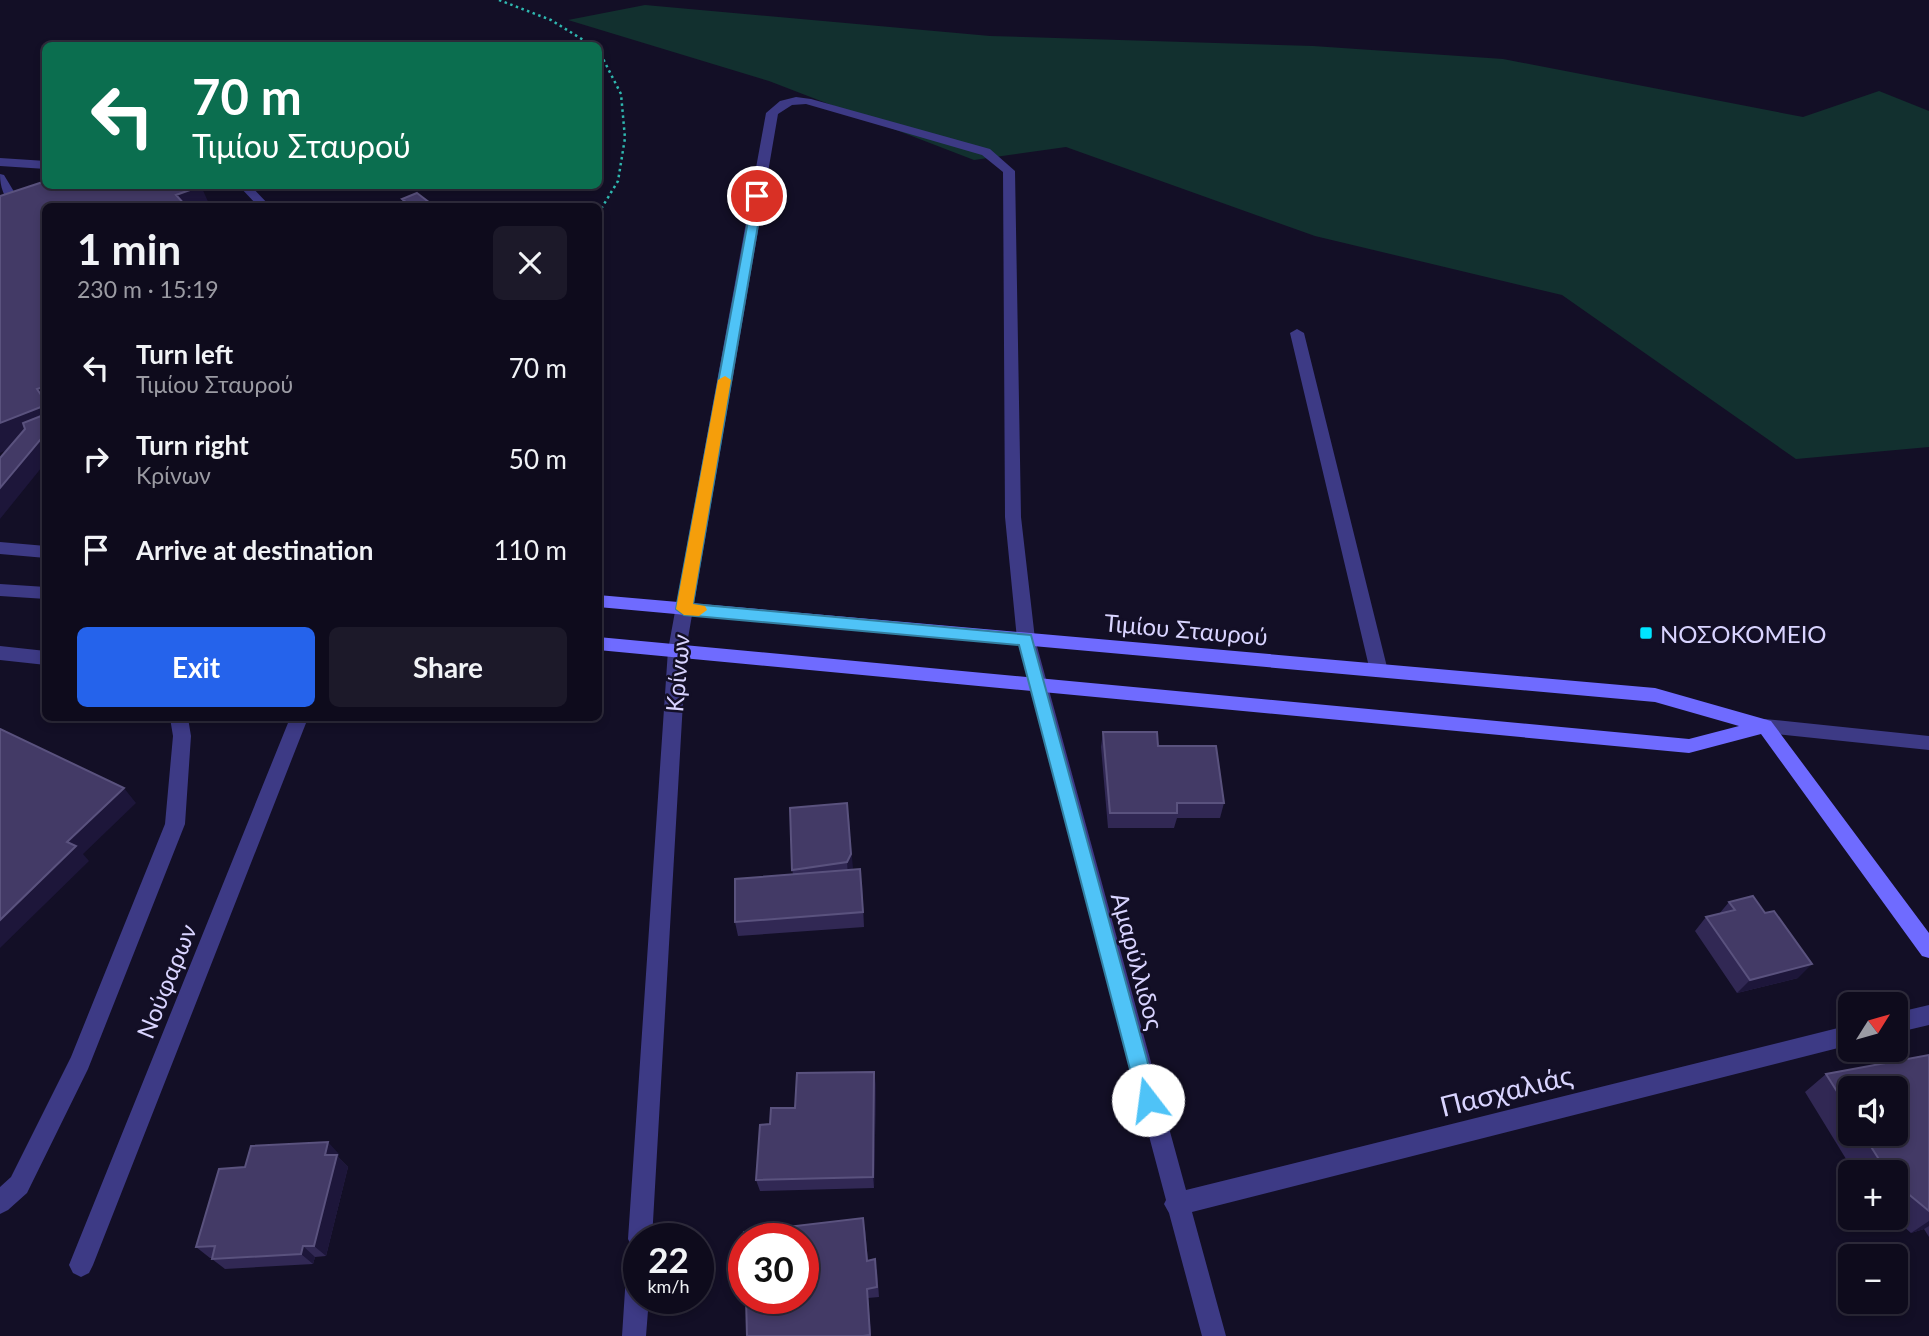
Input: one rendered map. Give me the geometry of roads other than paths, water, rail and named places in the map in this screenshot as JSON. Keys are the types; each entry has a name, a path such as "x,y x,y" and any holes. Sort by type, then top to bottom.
{"street":[{"name":"Αμαρύλλιδος","path":"772,113 782,103 792,99 807,100 986,152 1009,171 1013,517 1026,639 1176,1204 1214,1336"},
{"name":"Κρίνων","path":"641,1223 677,650 772,113"},
{"path":"0,162 42,165"},
{"path":"0,178 22,203 0,211"},
{"path":"248,189 261,203"},
{"path":"1297,333 1379,671"},
{"path":"0,548 42,552"},
{"path":"0,590 42,593"},
{"name":"Τιμίου Σταυρού","path":"602,601 1655,695 1765,726 1929,743"},
{"name":"Τιμίου Σταυρού","path":"602,643 1689,746 1765,726"},
{"path":"0,653 42,658"},
{"path":"0,1202 19,1185 80,1062 175,824 182,736 180,721"},
{"name":"Νούφαρων","path":"81,1265 298,721"},
{"path":"1765,726 1929,949"},
{"path":"1908,1020 1929,1015"},
{"name":"Πασχαλιάς","path":"1176,1204 1838,1038"},
{"path":"634,1336 635,1314"}],"place":[{"name":"ΝΟΣΟΚΟΜΕΙΟ","path":"1646,633"}]}
